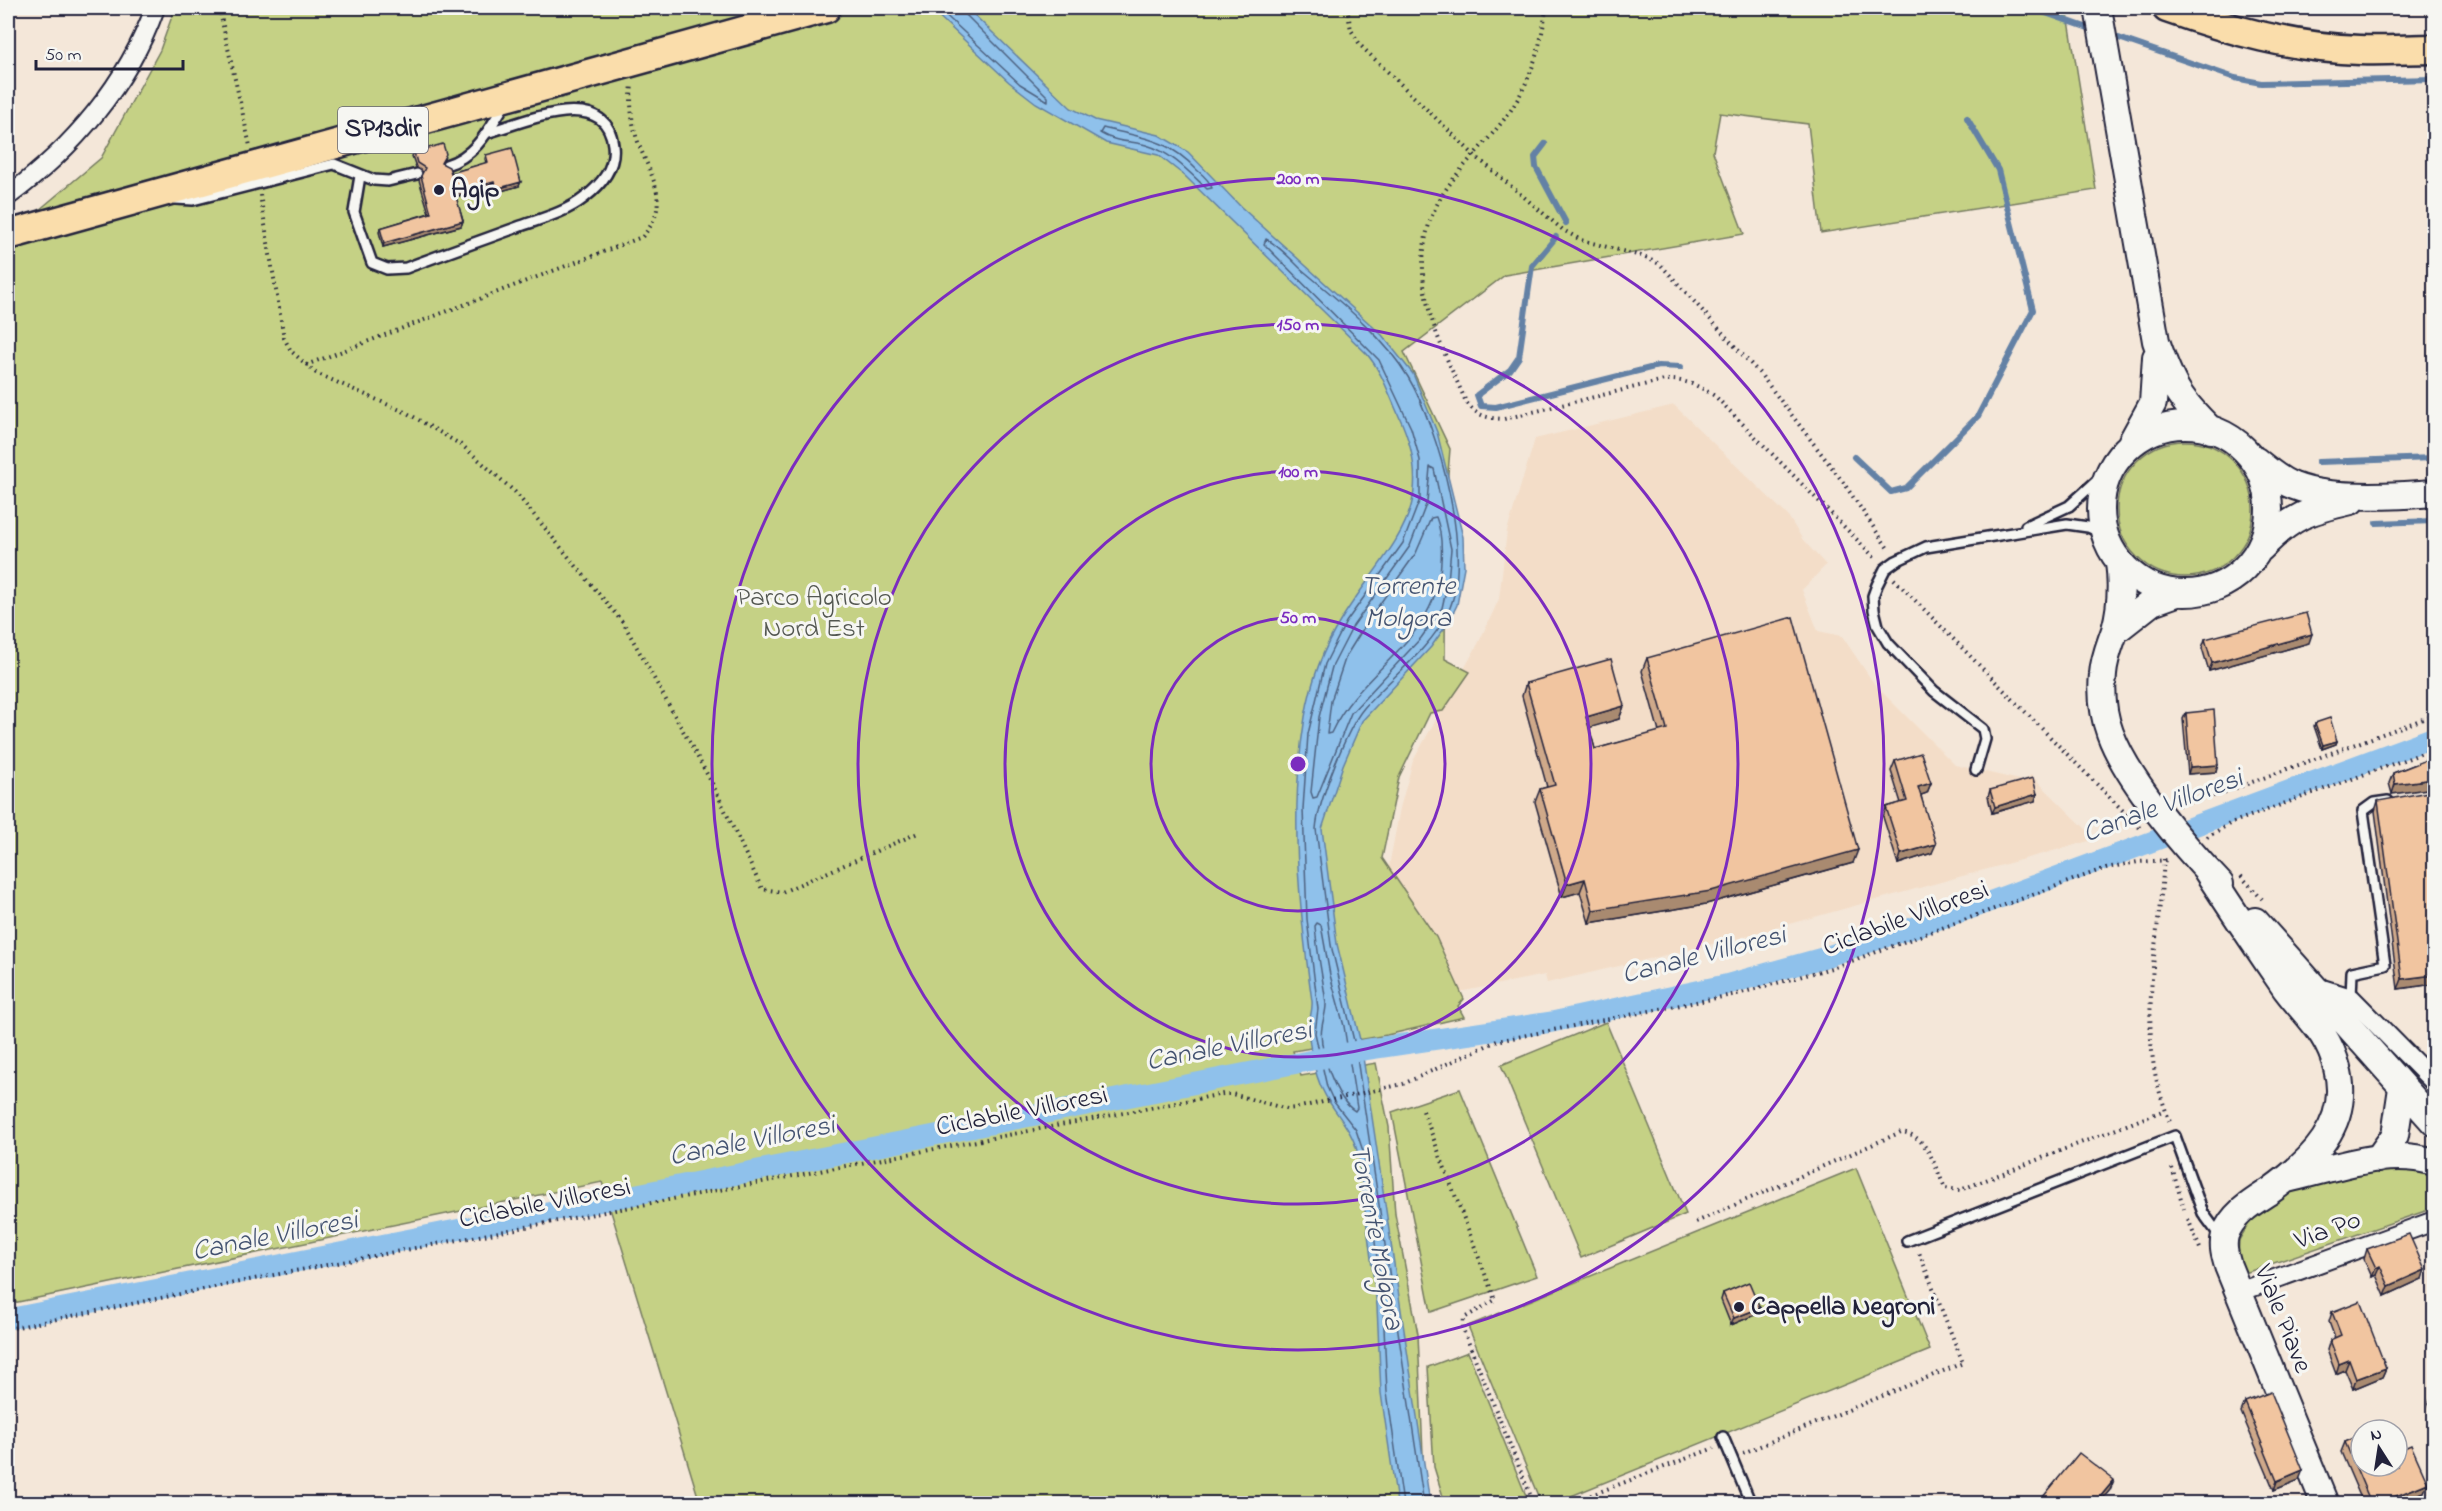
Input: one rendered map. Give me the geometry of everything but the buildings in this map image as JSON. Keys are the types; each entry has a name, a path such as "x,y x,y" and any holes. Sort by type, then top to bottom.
{"main road":[{"name":"SP13dir","path":"8,235 143,197 256,175 511,94 826,8"},
{"path":"2167,8 2219,27 2304,44 2359,50 2434,49"}],"street":[{"path":"8,196 52,161 98,109 135,52 155,8"},
{"path":"2098,8 2156,341 2154,399 2128,447 2112,467 2102,497 2101,516 2104,534 2119,562 2144,582 2177,593"},
{"path":"2156,341 2177,393 2211,430"},
{"path":"2128,447 2149,433 2167,427 2193,426 2211,430 2229,438 2293,486 2308,490 2375,495 2434,493"},
{"path":"2248,454 2262,476 2268,500 2267,525 2255,554"},
{"path":"2115,631 2152,602 2177,593 2199,592 2223,584 2239,573 2255,554 2293,519 2313,510 2375,495"},
{"path":"2119,562 2120,599 2115,631 2103,672 2103,702 2107,723 2122,759 2207,871 2434,1122"},
{"name":"Viale Piave","path":"2207,871 2295,1001 2323,1032 2338,1070 2340,1100 2331,1131 2321,1146 2287,1179 2239,1213 2226,1232 2224,1241 2228,1266 2325,1503"},
{"path":"2313,986 2351,998 2434,1082"},
{"path":"2378,1159 2395,1135 2402,1088"},
{"name":"Viale Piave","path":"2287,1179 2378,1159 2416,1158 2434,1162"},
{"name":"Via Po","path":"2239,1292 2434,1221"}],"lane":[{"path":"446,165 458,161 474,150 511,94"},
{"path":"360,176 354,212 372,263 387,269 406,268 567,209 602,181 613,163 613,144 605,122 590,112 572,110 486,133"},
{"path":"256,175 334,164 360,176 388,181 417,174"},
{"path":"2013,532 2069,506 2112,467"},
{"path":"1976,770 1985,739 1983,729 1918,675 1888,644 1878,626 1873,596 1885,569 1896,561 1926,548 2013,532 2067,524 2088,527 2104,534"},
{"path":"2351,998 2352,972 2385,965 2363,811 2374,803 2404,799"},
{"path":"1910,1240 2175,1136 2203,1213 2224,1241"},
{"path":"1725,1440 1751,1503"}],"path":[{"path":"219,8 256,175 284,338 291,351 306,365 331,380 407,413 463,446 515,492 624,624 713,785 762,889 782,892 918,833"},
{"path":"1347,8 1348,21 1358,42 1473,154 1573,236 1660,264 1761,375 1842,482 1896,561"},
{"path":"1546,8 1539,48 1526,82 1512,107 1442,192 1431,218 1425,244 1423,274 1428,303 1439,337 1466,402 1474,412 1485,418 1503,419 1664,380 1683,379 1696,384 1715,396 2139,827"},
{"path":"306,365 642,237 650,228 655,217 658,195 638,141 630,108 636,60"},
{"path":"2163,816 2176,806 2217,795 2434,715"},
{"path":"2209,836 2231,823 2434,750"},
{"name":"Ciclabile Villoresi","path":"8,1329 268,1276 1223,1094 1296,1108 1403,1084 1497,1041 1737,994 1813,973 2106,868 2138,862 2164,861 2152,1018 2154,1068 2165,1110"},
{"path":"1423,1110 1495,1300 1464,1318 1463,1329 1534,1503"},
{"path":"1696,1222 1901,1132 1912,1133 1923,1143 1945,1188 1960,1190 2165,1110 2175,1136"},
{"path":"1732,1458 1963,1363 1910,1240"},
{"path":"1569,1503 1725,1440"}],"shaded area":[{"path":"1674,405 1788,516 1803,540 1826,565 1802,590 1818,631 1842,636 1875,685 1955,765 2024,781 2031,775 2096,839 1742,937 1547,983 1545,975 1459,992 1387,877 1400,808 1413,761 1479,642 1499,599 1507,531 1535,439"}],"green space":[{"name":"Parco Agricolo Nord Est","path":"175,8 2067,8 2096,190 1821,233 1808,124 1720,113 1713,152 1744,234 1505,275 1404,352 1450,449 1446,498 1445,659 1470,672 1443,711 1430,713 1399,777 1382,858 1436,937 1464,999 1458,1006 1464,1017 1387,1035 1293,1051 1301,1076 1376,1063 1389,1127 1395,1214 1418,1334 1425,1503 700,1503 602,1182 8,1304 8,236 101,158 160,50"},
{"path":"2185,441 2211,446 2233,461 2248,483 2253,509 2248,535 2233,557 2211,572 2185,577 2159,572 2137,557 2122,535 2117,509 2122,483 2137,461 2159,446"},
{"path":"1606,1022 1686,1214 1581,1258 1501,1065"},
{"path":"1460,1089 1537,1276 1431,1312 1392,1112"},
{"path":"1856,1168 1930,1350 1554,1503 1541,1503 1468,1326"},
{"path":"2384,1168 2434,1170 2434,1208 2242,1274 2238,1260 2239,1240 2252,1218 2293,1188"},
{"path":"1468,1352 1529,1503 1445,1503 1434,1467 1428,1367"}],"water":[{"name":"Torrente Molgora","path":"930,8 967,8 1071,108 1095,120 1159,135 1188,152 1241,207 1382,335 1413,374 1437,432 1463,537 1464,567 1457,605 1448,623 1431,647 1362,721 1343,765 1322,829 1337,944 1361,1044 1430,1503 1397,1503 1381,1393 1377,1306 1358,1155 1350,1134 1321,1087 1310,1046 1309,1027 1312,1001 1300,895 1297,823 1300,752 1310,691 1334,631 1392,547 1404,525 1412,502 1415,476 1410,448 1384,382 1367,354 1185,176 1158,155 1106,143 1036,103 1009,82"}],"waterway":[{"path":"2019,8 2034,9 2094,30"},
{"path":"2110,35 2235,78 2261,83 2434,79"},
{"path":"1854,457 1891,492 1906,488 1978,416 2033,310 1998,170 1967,118"},
{"path":"1545,144 1535,157 1536,167 1566,223"},
{"path":"1556,237 1532,266 1519,357 1510,370 1477,395 1481,406 1496,407 1658,366 1681,367"},
{"path":"2318,462 2434,458"},
{"path":"2376,523 2434,521"},
{"name":"Canale Villoresi","path":"8,1319 1363,1050 1552,1022 1725,985 1822,958 1978,906 2434,737"}],"place":[{"name":"Agip","path":"439,190"},
{"name":"Cappella Negroni","path":"1739,1307"}]}
